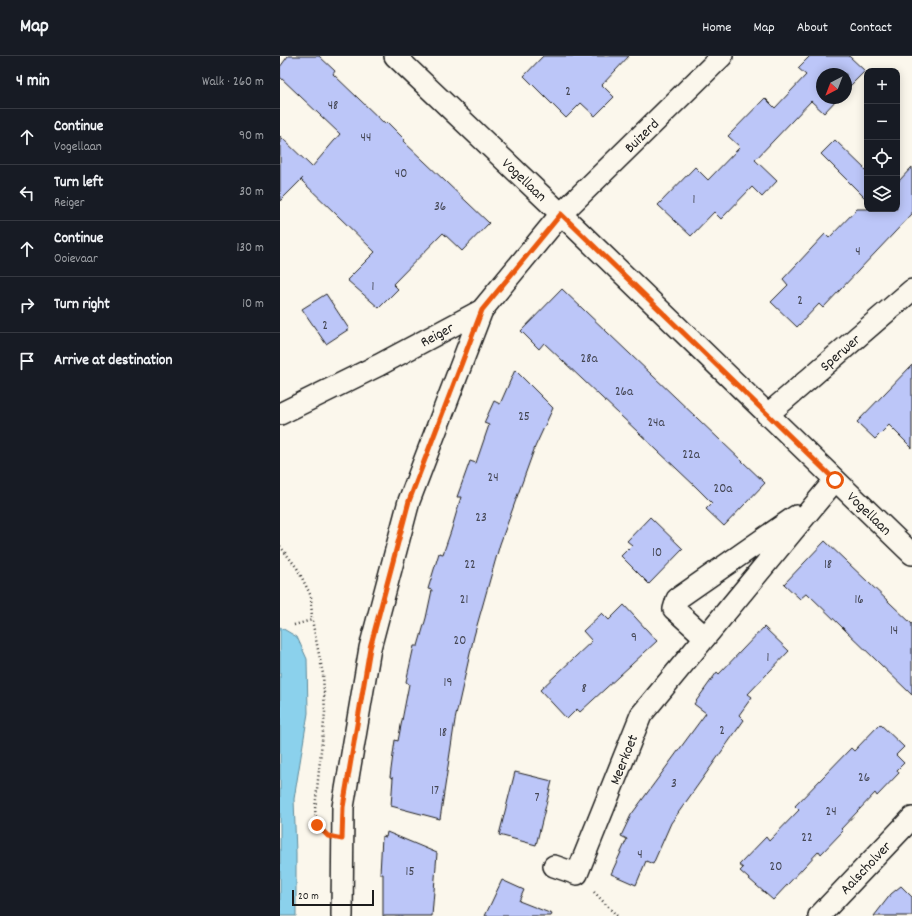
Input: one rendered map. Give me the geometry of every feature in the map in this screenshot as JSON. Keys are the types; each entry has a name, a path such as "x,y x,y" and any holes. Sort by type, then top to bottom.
{"street":[{"name":"Vogellaan","path":"395,56 561,214 912,554"},
{"name":"Buizerd","path":"561,214 722,56"},
{"name":"Reiger","path":"280,414 379,365 482,310 561,214"},
{"name":"Sperwer","path":"767,415 912,290"},
{"path":"342,916 343,807 370,648 409,501 482,310"},
{"name":"Meerkoet","path":"577,874 641,715 835,480"},
{"name":"Meerkoet","path":"705,637 674,610 677,599 817,501"},
{"path":"715,573 740,594"},
{"name":"Aalscholver","path":"819,916 912,818"},
{"path":"554,866 577,874"}],"path":[{"path":"280,546 297,568 311,596 312,620 323,674 325,712 315,809 317,825 328,836 342,839"},
{"path":"294,625 312,620"},
{"path":"577,874 617,916"}],"water":[{"path":"280,627 297,637 307,659 308,713 294,799 296,916 280,916"}],"building":[{"path":"288,56 319,56 335,71 333,74 385,124 387,122 405,140 403,141 489,223 462,251 443,233 393,284 398,289 379,308 347,280 375,252 301,180 280,201 280,136 312,167 340,134 280,77 280,67"},
{"path":"543,56 629,56 602,85 614,97 595,116 581,103 566,118 524,76"},
{"path":"810,56 849,56 864,70 864,72 852,84 852,68 816,68 816,104 832,104 824,113 811,101 755,160 777,181 762,197 752,187 721,219 714,212 691,236 658,205 695,167 708,180 740,147 728,136 765,98 775,108 806,75 798,68"},
{"path":"835,140 864,168 864,197 821,154"},
{"path":"912,167 912,214 823,308 819,304 797,327 771,302 788,285 783,279 825,234 829,238 857,209 864,209 864,212 900,212 900,180"},
{"path":"562,289 765,483 724,526 706,509 712,503 696,487 544,343 539,349 521,331"},
{"path":"326,294 349,329 326,344 302,309"},
{"path":"912,365 912,448 889,425 875,439 857,422"},
{"path":"515,370 553,408 535,447 500,544 474,636 455,720 440,819 391,806 393,778 390,777 395,740 398,741 409,684 406,682 414,646 418,646 426,618 432,590 428,589 439,553 443,554 451,531 461,497 457,497 470,461 476,463 489,425 484,423 494,401 500,404"},
{"path":"650,517 683,549 649,584 621,556 632,545 627,541"},
{"path":"825,541 912,624 912,695 807,593 800,599 784,584"},
{"path":"624,605 657,641 580,712 577,709 567,719 540,690 592,641 583,631 602,613 609,620"},
{"path":"764,627 789,651 748,694 752,697 739,715 744,720 671,823 653,864 646,861 636,885 611,874 627,839 621,836 631,815 706,713 694,704 717,672 719,674"},
{"path":"880,724 904,747 896,755 904,763 897,770 899,773 877,796 875,793 841,829 843,831 821,854 819,851 773,900 740,871 743,868 739,865 766,837 769,841 799,810 795,806 851,748 854,751"},
{"path":"515,772 552,781 536,845 499,835"},
{"path":"387,832 437,853 432,916 383,916 383,874 380,874 382,836 386,837"},
{"path":"502,880 524,890 519,901 552,914 551,916 485,916"},
{"path":"901,886 912,897 912,916 874,916 891,894"}],"route":[{"path":"317,825 328,836 342,839 343,807 370,648 409,501 482,310 561,214 835,480"}]}
